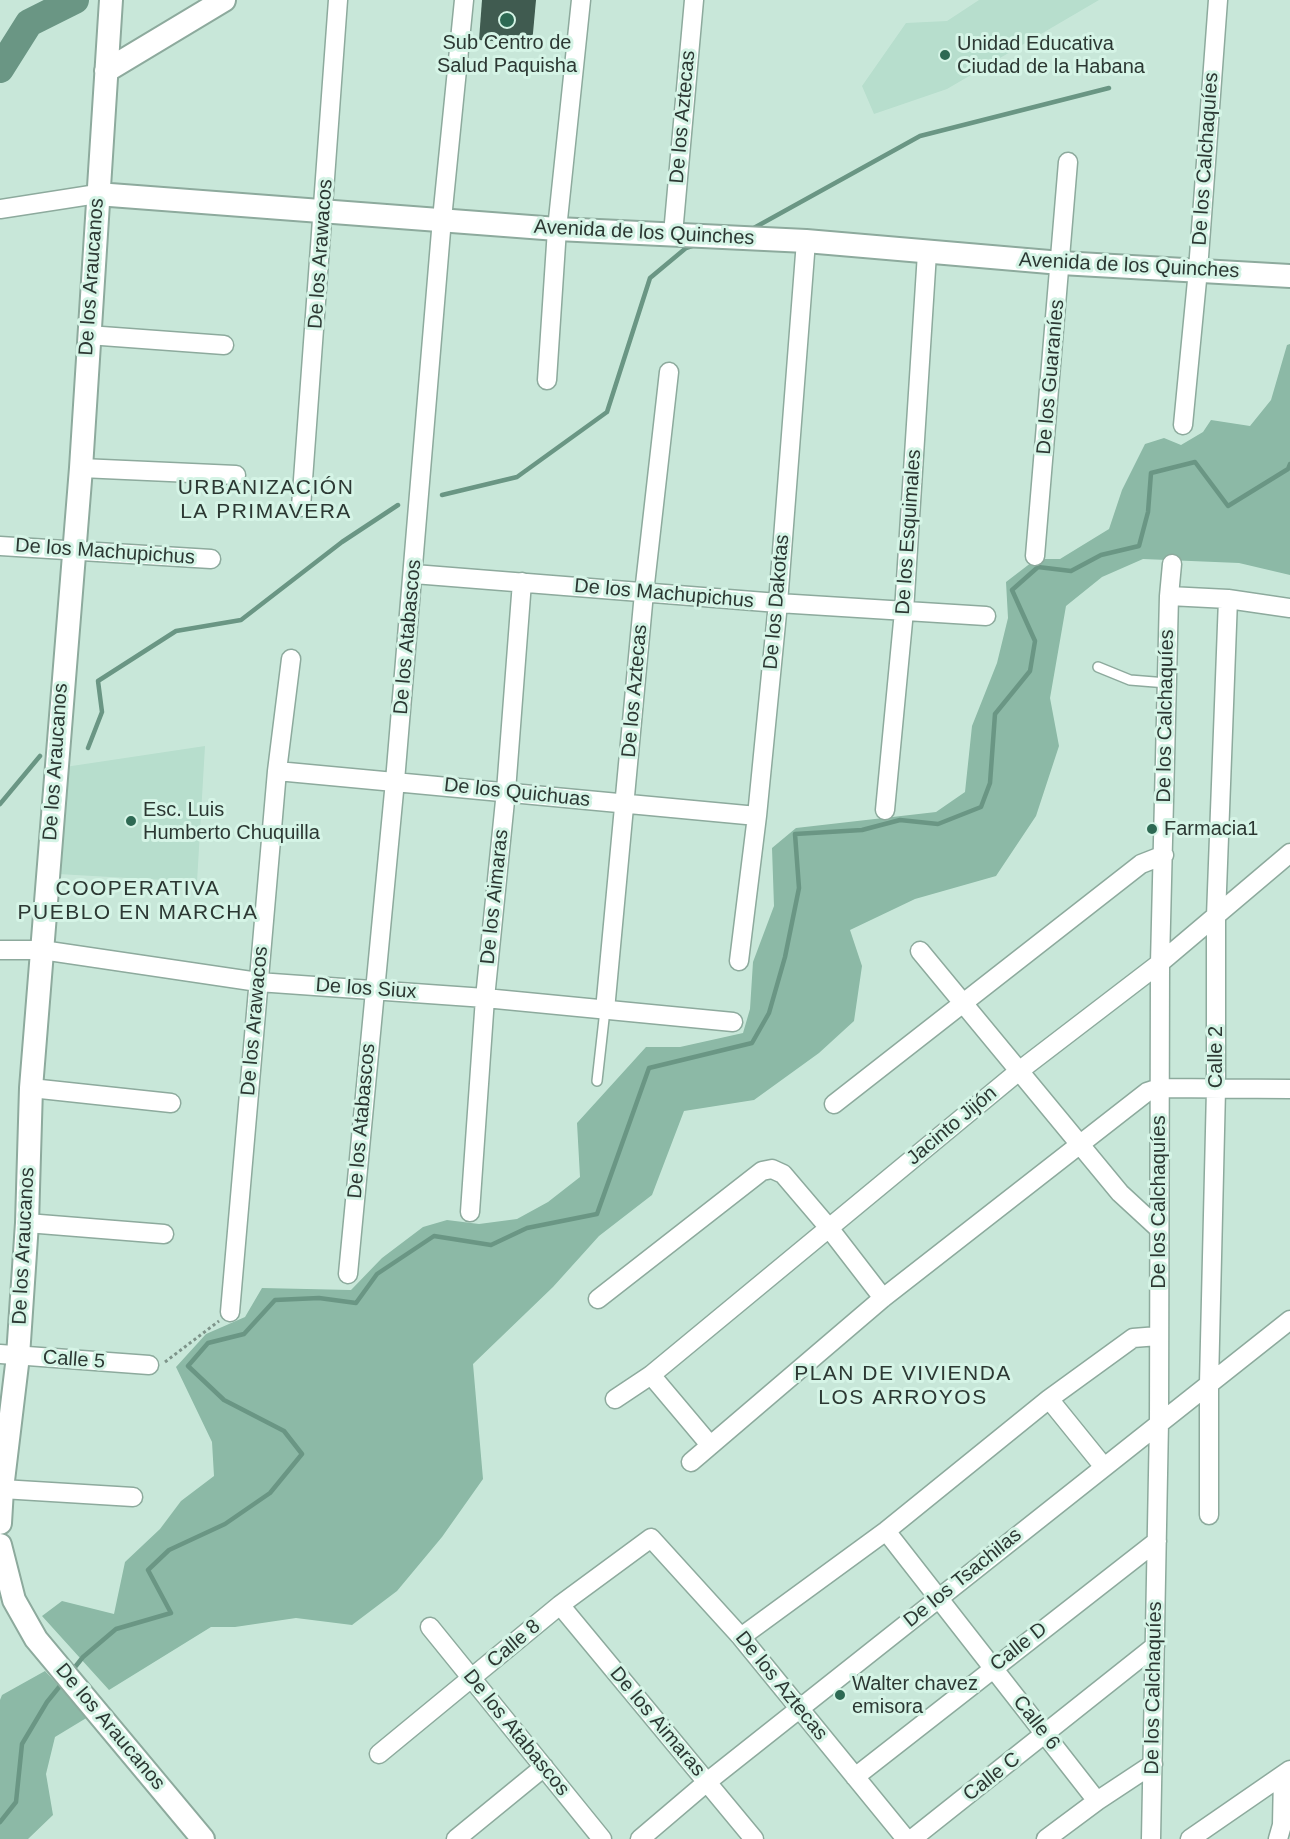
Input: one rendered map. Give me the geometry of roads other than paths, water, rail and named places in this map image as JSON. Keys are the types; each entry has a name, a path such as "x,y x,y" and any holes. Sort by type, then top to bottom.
{"street":[{"name":"De los Araucanos","path":"0,1523 9,1355 27,1223 31,1088 72,549 81,468 111,0"},
{"path":"106,71 224,0"},
{"name":"De los Arawacos","path":"302,507 325,210 338,0"},
{"name":"De los Atabascos","path":"348,1274 414,574 442,219 464,0"},
{"path":"547,380 557,229 581,0"},
{"name":"De los Aztecas","path":"673,234 694,0"},
{"name":"De los Calchaquíes","path":"1183,425 1198,270 1218,0"},
{"name":"De los Guaraníes","path":"1035,556 1068,162"},
{"name":"Avenida de los Quinches","path":"0,209 97,194 557,229 780,240 1061,263 1290,276"},
{"name":"De los Dakotas","path":"739,961 757,816 778,603 806,242"},
{"name":"De los Esquimales","path":"885,810 904,611 927,253"},
{"path":"88,335 224,345"},
{"name":"De los Aztecas","path":"605,1010 644,593 669,372"},
{"path":"81,468 236,475"},
{"name":"De los Machupichus","path":"0,546 211,559"},
{"name":"De los Calchaquíes","path":"1152,1839 1159,1422 1160,963 1169,596 1172,564"},
{"name":"De los Machupichus","path":"414,574 778,603 986,616"},
{"name":"De los Aimaras","path":"470,1212 485,998 506,791 522,582"},
{"path":"1169,596 1228,599 1290,608"},
{"name":"Calle 2","path":"1209,1515 1209,1383 1216,1089 1216,916 1228,599"},
{"name":"De los Arawacos","path":"230,1312 258,982 291,659"},
{"name":"De los Quichuas","path":"278,771 757,816"},
{"name":"Jacinto Jijón","path":"615,1399 651,1375 1019,1071 1160,963 1290,853"},
{"path":"834,1104 1141,864 1164,855"},
{"name":"De los Siux","path":"0,950 42,950 258,982 485,998 733,1022"},
{"path":"920,951 1120,1193 1158,1228"},
{"path":"31,1088 171,1102"},
{"path":"691,1462 883,1298 1147,1092 1159,1088 1290,1089"},
{"path":"598,1299 762,1171 772,1169 783,1174 829,1228 883,1298"},
{"path":"27,1223 164,1234"},
{"name":"De los Tsachilas","path":"640,1839 707,1782 1290,1320"},
{"path":"741,1637 886,1531 1048,1399 1133,1338 1158,1336"},
{"name":"Calle 5","path":"9,1355 149,1365"},
{"path":"651,1375 710,1445"},
{"path":"1048,1399 1104,1467"},
{"path":"2,1489 133,1497"},
{"name":"Calle 6","path":"886,1531 1097,1800"},
{"name":"De los Aztecas","path":"651,1538 741,1637 906,1839"},
{"name":"Calle 8","path":"379,1754 560,1605 651,1538"},
{"name":"Calle D","path":"855,1777 1157,1540"},
{"name":"De los Araucanos","path":"0,1545 14,1600 36,1639 202,1839"},
{"name":"De los Aimaras","path":"560,1605 754,1839"},
{"name":"De los Atabascos","path":"429,1627 602,1839"},
{"name":"Calle C","path":"912,1839 1155,1646"},
{"path":"1046,1839 1097,1800 1153,1764"},
{"path":"456,1839 544,1767"},
{"path":"1190,1839 1287,1772"},
{"path":"1278,1839 1282,1825 1287,1772"}],"lane":[{"path":"1098,667 1130,680 1167,683"},
{"path":"597,1081 605,1010"}],"waterway":[{"path":"0,69 29,23 75,0"},
{"path":"752,229 920,136 1109,88"},
{"path":"442,495 517,477 607,412 650,278 686,248 695,245"},
{"path":"71,1672 83,1657 116,1629 171,1613 148,1570 169,1550 225,1524 270,1493 302,1454 284,1431 224,1400 188,1366 208,1343 244,1334 275,1300 319,1298 356,1303 377,1274 434,1236 491,1245 527,1228 597,1214 649,1068 752,1043 769,1013 785,957 799,888 795,834 862,830 900,820 938,824 981,807 990,783 995,714 1030,671 1035,641 1012,590 1038,567 1071,571 1101,555 1139,546 1148,512 1151,473 1195,462 1228,506 1288,469 1290,464"},
{"path":"88,748 102,712 98,681 176,631 241,620 342,542 398,505"},
{"path":"0,804 40,756"},
{"path":"0,1822 16,1802 22,1744 47,1702 64,1681"}],"place":[{"name":"Sub Centro de Salud Paquisha","path":"507,20"},
{"name":"Unidad Educativa Ciudad de la Habana","path":"945,55"},
{"name":"Esc. Luis Humberto Chuquilla","path":"131,821"},
{"name":"Farmacia1","path":"1152,829"},
{"name":"Walter chavez emisora","path":"840,1695"}],"district":[{"name":"URBANIZACIÓN LA PRIMAVERA","path":"266,500"},
{"name":"COOPERATIVA PUEBLO EN MARCHA","path":"138,901"},
{"name":"PLAN DE VIVIENDA LOS ARROYOS","path":"903,1386"}]}
